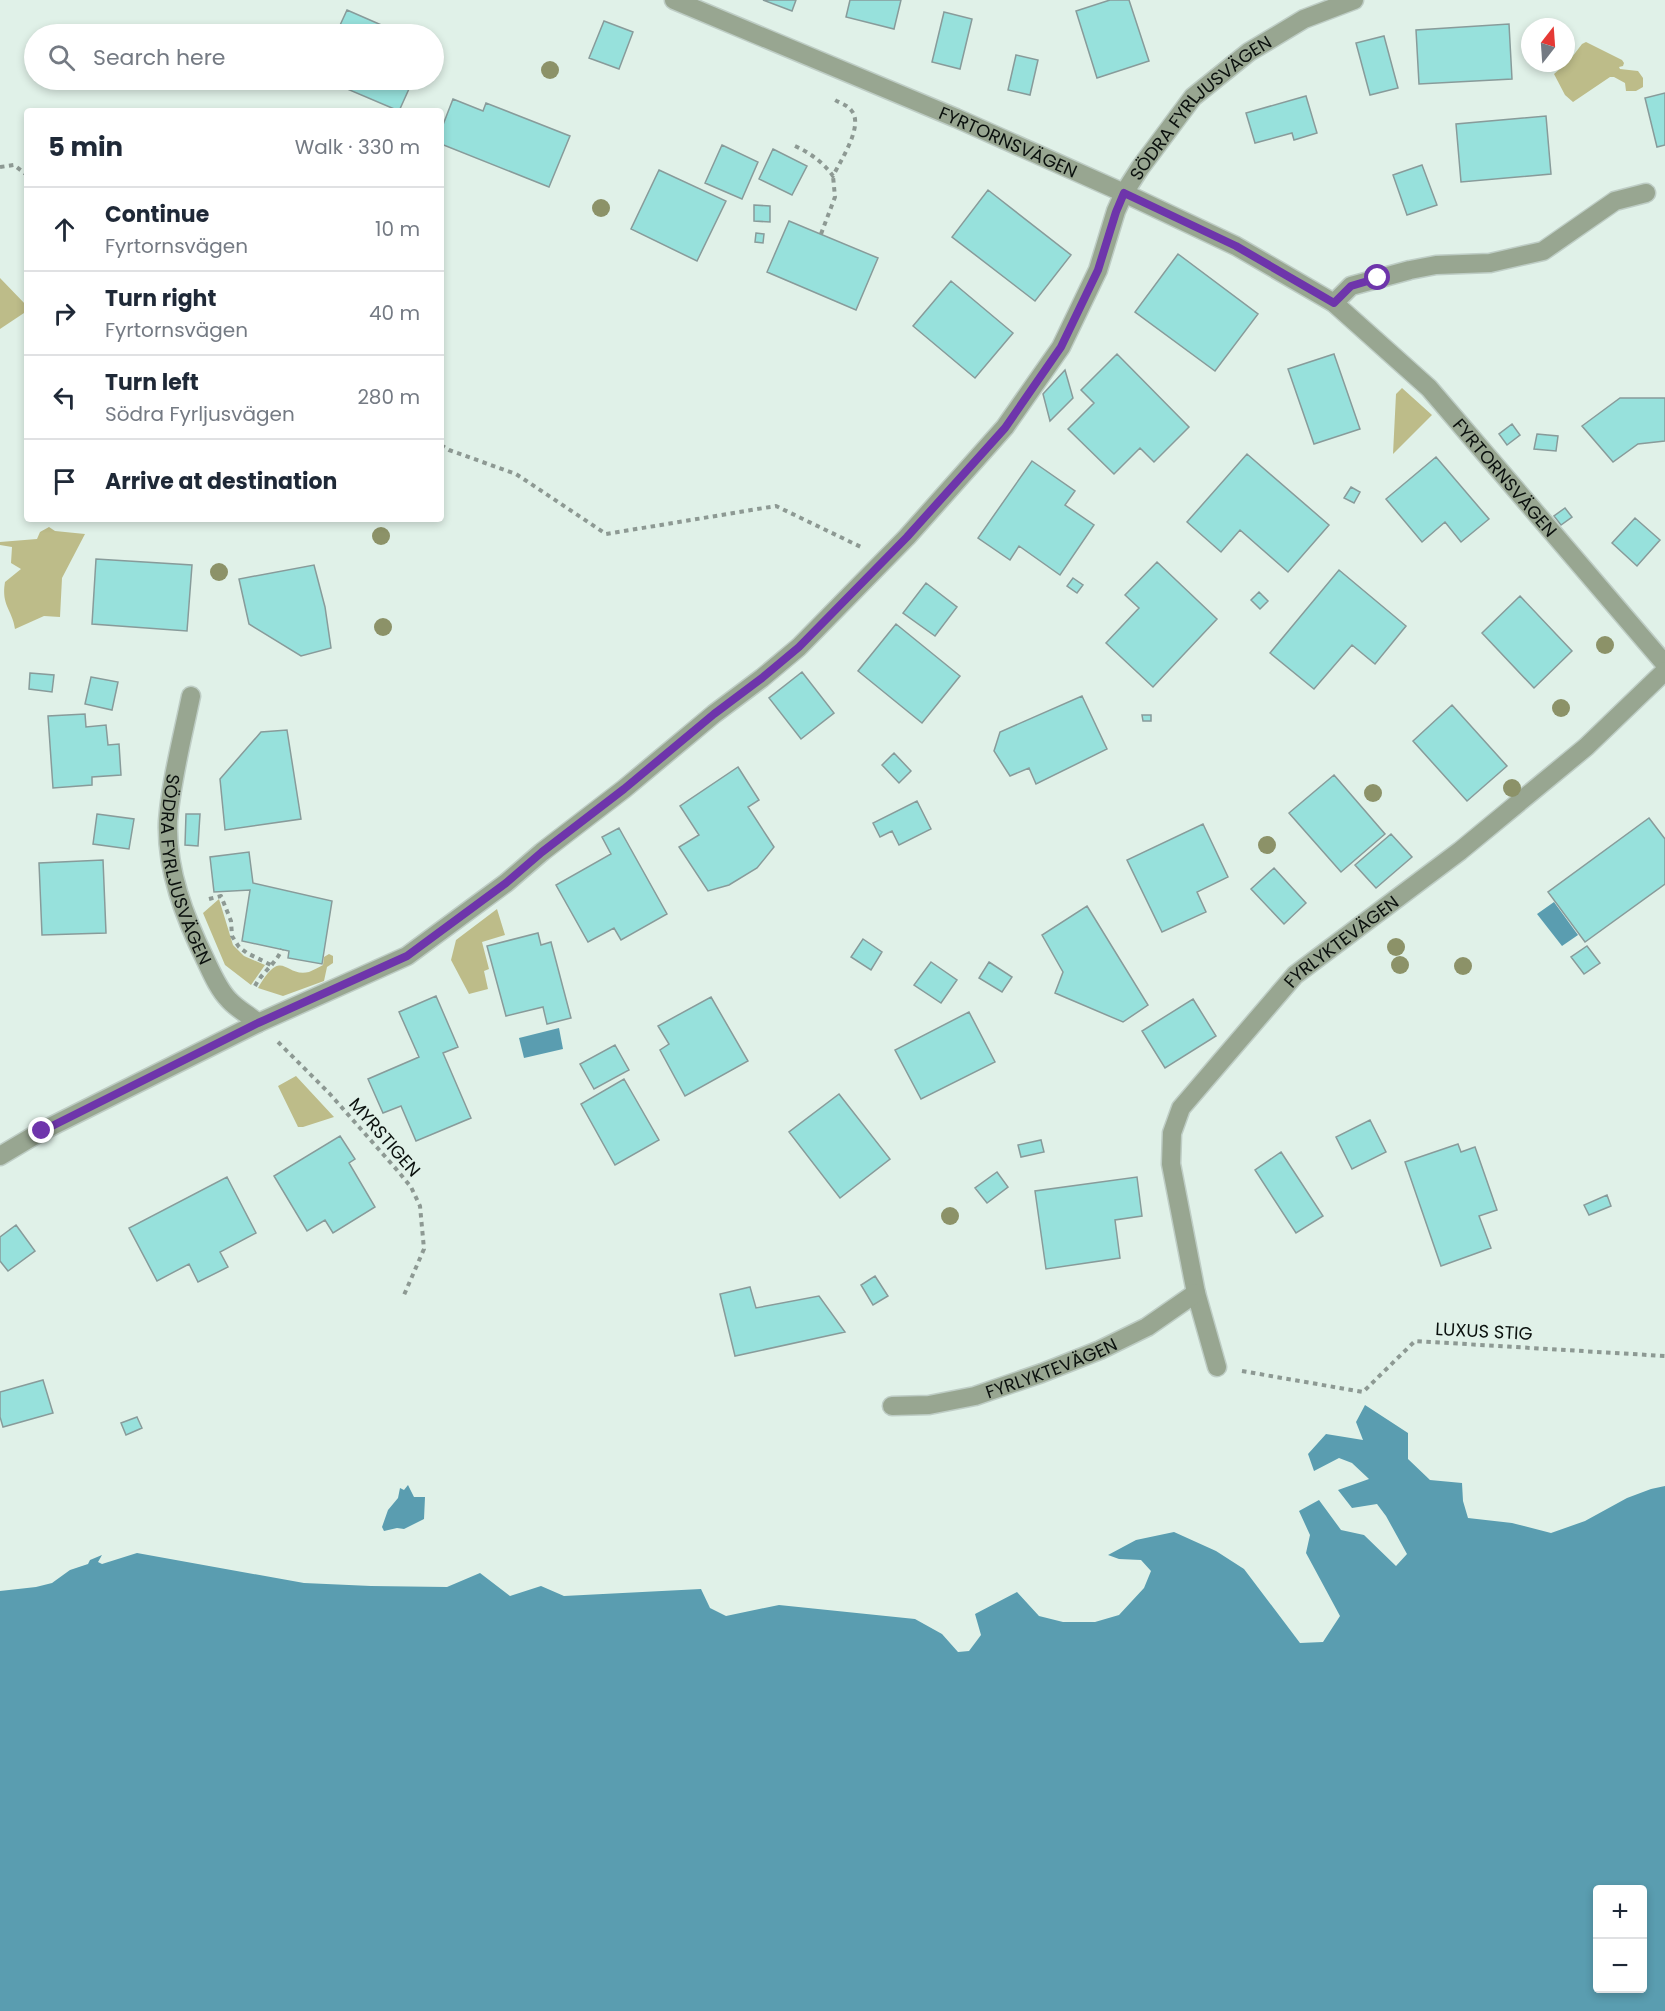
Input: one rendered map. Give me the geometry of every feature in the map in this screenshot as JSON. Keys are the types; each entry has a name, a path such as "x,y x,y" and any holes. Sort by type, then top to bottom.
{"street":[{"name":"FYRTORNSVÄGEN","path":"674,0 956,118 1124,193 1236,246 1334,303 1429,388 1665,664"},
{"name":"SÖDRA FYRLJUSVÄGEN","path":"0,1156 251,1017 407,956 506,883 799,647 886,559 1005,428 1061,347 1098,270 1124,193 1193,97 1249,52 1304,19 1354,0"},
{"path":"1334,303 1351,286 1378,278 1436,265 1490,263 1543,251 1615,201 1646,193"},
{"name":"FYRLYKTEVÄGEN","path":"1217,1367 1196,1293 1171,1164 1172,1133 1181,1108 1295,975 1460,851 1586,747 1665,671"},
{"name":"SÖDRA FYRLJUSVÄGEN","path":"191,696 168,821 169,854 190,930 213,976 229,1001 251,1017"},
{"name":"FYRLYKTEVÄGEN","path":"892,1406 929,1404 975,1396 1042,1373 1100,1350 1147,1327 1196,1293"}],"path":[{"path":"831,98 850,108 855,120 852,139 832,176"},
{"path":"795,146 826,165 832,176 835,188 834,197 821,234"},
{"path":"0,167 14,165 24,173"},
{"path":"444,447 516,474 606,534 776,506 886,559"},
{"path":"183,908 221,896 231,921 232,936 238,947 247,954 271,964"},
{"path":"251,1017 256,984 278,958 282,949"},
{"name":"MYRSTIGEN","path":"251,1017 329,1093 411,1187 420,1206 424,1249 404,1295"},
{"name":"LUXUS STIG","path":"1217,1367 1363,1392 1415,1341 1665,1356"}],"shaded area":[{"path":"1586,42 1622,60 1624,63 1619,67 1620,69 1638,71 1643,78 1643,87 1636,91 1626,91 1625,83 1610,77 1573,102 1565,95 1554,74 1575,72 1575,53"},
{"path":"0,278 24,303 24,313 0,329"},
{"path":"1402,388 1432,415 1393,454 1396,394"},
{"path":"49,527 55,531 85,534 62,578 60,617 44,616 15,629 4,597 4,590 5,582 21,569 11,563 12,547 0,545 0,542 37,539 40,532"},
{"path":"219,899 233,945 244,956 265,965 251,985 225,965 203,913"},
{"path":"497,909 505,935 482,942 489,969 484,971 488,989 469,994 451,960 456,940"},
{"path":"329,954 333,956 333,963 327,967 324,981 283,996 258,988 273,968 284,966 301,973 309,972 323,965 324,957"},
{"path":"296,1076 334,1117 298,1127 278,1086"}],"water":[{"path":"1554,902 1578,935 1562,946 1537,914"},
{"path":"559,1028 563,1049 524,1058 519,1038"},
{"path":"1365,1405 1408,1433 1408,1459 1430,1480 1462,1483 1463,1501 1468,1518 1512,1523 1551,1533 1585,1521 1627,1498 1665,1486 1665,2011 0,2011 0,1591 52,1583 70,1570 88,1564 90,1560 102,1555 98,1562 102,1564 137,1553 304,1583 447,1587 480,1573 510,1596 541,1586 564,1596 701,1589 710,1608 726,1616 779,1605 915,1619 942,1634 958,1652 969,1651 981,1635 975,1614 1017,1592 1039,1616 1063,1622 1095,1622 1119,1615 1144,1588 1151,1571 1141,1560 1119,1559 1108,1555 1136,1540 1174,1532 1216,1551 1244,1569 1300,1643 1323,1642 1340,1616 1306,1553 1310,1535 1299,1511 1319,1500 1341,1530 1364,1535 1396,1566 1407,1554 1377,1504 1352,1508 1338,1490 1369,1479 1352,1463 1339,1458 1314,1471 1308,1454 1326,1434 1363,1440 1356,1422"},
{"path":"408,1485 414,1497 425,1497 424,1519 404,1529 384,1531 382,1527 388,1510 398,1498 400,1488 404,1490"}],"building":[{"path":"763,0 796,0 792,11"},
{"path":"850,0 901,0 894,29 846,17"},
{"path":"1110,0 1129,0 1149,61 1097,78 1076,11"},
{"path":"347,10 379,24 341,24"},
{"path":"944,12 972,19 960,69 932,62"},
{"path":"604,21 633,32 619,69 589,58"},
{"path":"1509,24 1512,79 1419,84 1416,30"},
{"path":"1384,36 1398,88 1370,95 1356,43"},
{"path":"1016,55 1038,60 1030,95 1008,90"},
{"path":"350,90 408,90 400,108 392,108"},
{"path":"1665,93 1665,145 1657,147 1645,98"},
{"path":"1306,96 1317,133 1294,140 1292,133 1255,143 1246,113"},
{"path":"453,99 483,111 486,103 570,136 549,187 444,145 444,122"},
{"path":"1546,116 1551,174 1461,182 1456,124"},
{"path":"722,145 758,162 742,199 705,183"},
{"path":"773,149 807,166 792,195 759,179"},
{"path":"1422,165 1437,205 1407,215 1393,175"},
{"path":"659,170 726,201 697,261 631,229"},
{"path":"988,190 1071,255 1035,301 952,237"},
{"path":"754,205 770,206 770,222 754,221"},
{"path":"789,221 878,258 856,310 767,272"},
{"path":"756,233 764,234 763,243 755,242"},
{"path":"1178,254 1258,314 1215,371 1135,312"},
{"path":"951,281 1013,333 975,378 913,326"},
{"path":"1117,354 1189,427 1154,462 1140,448 1114,474 1068,429 1094,403 1081,390"},
{"path":"1334,354 1360,429 1314,444 1288,369"},
{"path":"1065,370 1073,398 1050,421 1043,394"},
{"path":"1620,398 1665,398 1665,441 1638,444 1613,462 1582,426"},
{"path":"1512,424 1520,435 1507,445 1499,434"},
{"path":"1537,434 1558,436 1556,451 1534,449"},
{"path":"1247,454 1329,525 1288,572 1240,530 1221,552 1187,522"},
{"path":"1436,457 1489,519 1461,542 1445,522 1422,542 1386,499"},
{"path":"1032,461 1075,491 1065,505 1094,525 1060,575 1019,546 1010,560 978,538"},
{"path":"1351,487 1360,492 1354,503 1344,498"},
{"path":"1565,508 1572,517 1561,525 1554,516"},
{"path":"1635,518 1660,540 1637,566 1612,543"},
{"path":"96,559 192,565 187,631 92,624"},
{"path":"1157,562 1217,619 1153,687 1106,643 1139,608 1125,595"},
{"path":"314,565 325,607 331,648 301,656 249,624 239,579"},
{"path":"1339,570 1406,626 1375,664 1352,645 1314,689 1270,653"},
{"path":"1073,578 1083,585 1077,593 1067,586"},
{"path":"926,583 957,607 935,636 903,613"},
{"path":"1259,592 1268,601 1260,609 1251,600"},
{"path":"1520,596 1572,651 1534,688 1482,633"},
{"path":"896,624 960,676 922,723 858,671"},
{"path":"802,672 834,713 801,739 769,698"},
{"path":"30,673 54,675 52,692 29,689"},
{"path":"91,677 118,682 112,710 85,704"},
{"path":"1082,696 1107,749 1036,784 1029,768 1010,776 994,751 1000,732"},
{"path":"1452,705 1507,766 1467,801 1413,741"},
{"path":"85,714 86,727 106,725 108,745 119,744 121,775 92,777 92,785 53,788 48,716"},
{"path":"1142,715 1151,715 1151,721 1143,721"},
{"path":"287,730 301,819 225,830 220,779 261,732"},
{"path":"894,753 911,771 899,783 882,765"},
{"path":"738,767 759,800 748,807 774,847 757,868 729,885 708,891 679,847 699,835 680,806"},
{"path":"1334,775 1385,834 1341,872 1289,813"},
{"path":"917,801 931,829 899,845 892,831 880,837 873,823"},
{"path":"97,814 134,819 129,849 93,844"},
{"path":"186,814 200,814 198,846 185,845"},
{"path":"1649,818 1665,839 1665,884 1585,942 1548,892"},
{"path":"1203,824 1228,877 1197,892 1206,912 1162,932 1127,860"},
{"path":"619,828 667,914 621,940 614,928 588,942 556,885 611,854 602,837"},
{"path":"1391,834 1412,857 1376,888 1355,865"},
{"path":"249,852 253,883 332,901 322,964 288,958 289,951 242,941 250,890 214,892 210,857"},
{"path":"103,860 106,933 42,935 39,863"},
{"path":"1274,868 1306,903 1284,924 1251,889"},
{"path":"1087,906 1148,1005 1123,1022 1055,993 1063,972 1042,935"},
{"path":"538,933 541,945 551,942 571,1018 547,1024 543,1007 506,1016 487,946"},
{"path":"863,939 882,952 871,970 851,957"},
{"path":"1587,946 1600,963 1584,974 1571,957"},
{"path":"931,962 957,980 941,1003 914,985"},
{"path":"989,962 1012,977 1002,992 979,978"},
{"path":"436,996 458,1047 443,1053 471,1118 416,1141 401,1106 383,1113 368,1079 419,1057 399,1012"},
{"path":"711,997 748,1061 685,1096 660,1050 669,1044 658,1026"},
{"path":"1193,999 1216,1036 1165,1068 1142,1031"},
{"path":"969,1012 995,1062 921,1099 895,1050"},
{"path":"615,1045 629,1070 594,1089 580,1064"},
{"path":"624,1079 659,1140 615,1165 581,1104"},
{"path":"839,1094 890,1159 840,1198 789,1132"},
{"path":"1370,1120 1386,1152 1352,1169 1336,1137"},
{"path":"340,1136 355,1159 349,1163 375,1207 333,1233 325,1220 307,1231 274,1176"},
{"path":"1041,1140 1044,1152 1021,1157 1018,1145"},
{"path":"1458,1144 1461,1152 1475,1147 1497,1210 1479,1216 1491,1248 1441,1266 1405,1162"},
{"path":"1281,1152 1323,1216 1296,1233 1255,1170"},
{"path":"997,1172 1008,1187 987,1203 975,1188"},
{"path":"227,1177 256,1233 220,1252 228,1267 198,1282 189,1264 157,1281 129,1228"},
{"path":"1137,1177 1142,1216 1115,1220 1120,1258 1046,1269 1035,1191"},
{"path":"1607,1195 1611,1206 1589,1215 1584,1205"},
{"path":"16,1225 35,1251 8,1271 0,1261 0,1237"},
{"path":"875,1276 888,1296 873,1305 861,1285"},
{"path":"750,1287 756,1308 819,1296 845,1332 735,1356 720,1294"},
{"path":"43,1380 53,1413 3,1427 0,1417 0,1392"},
{"path":"137,1417 142,1428 126,1435 121,1423"}],"route":[{"path":"42,1131 258,1023 407,956 506,883 799,647 907,537 1005,428 1061,347 1098,270 1124,193 1236,246 1334,303 1351,286 1378,278"}]}
